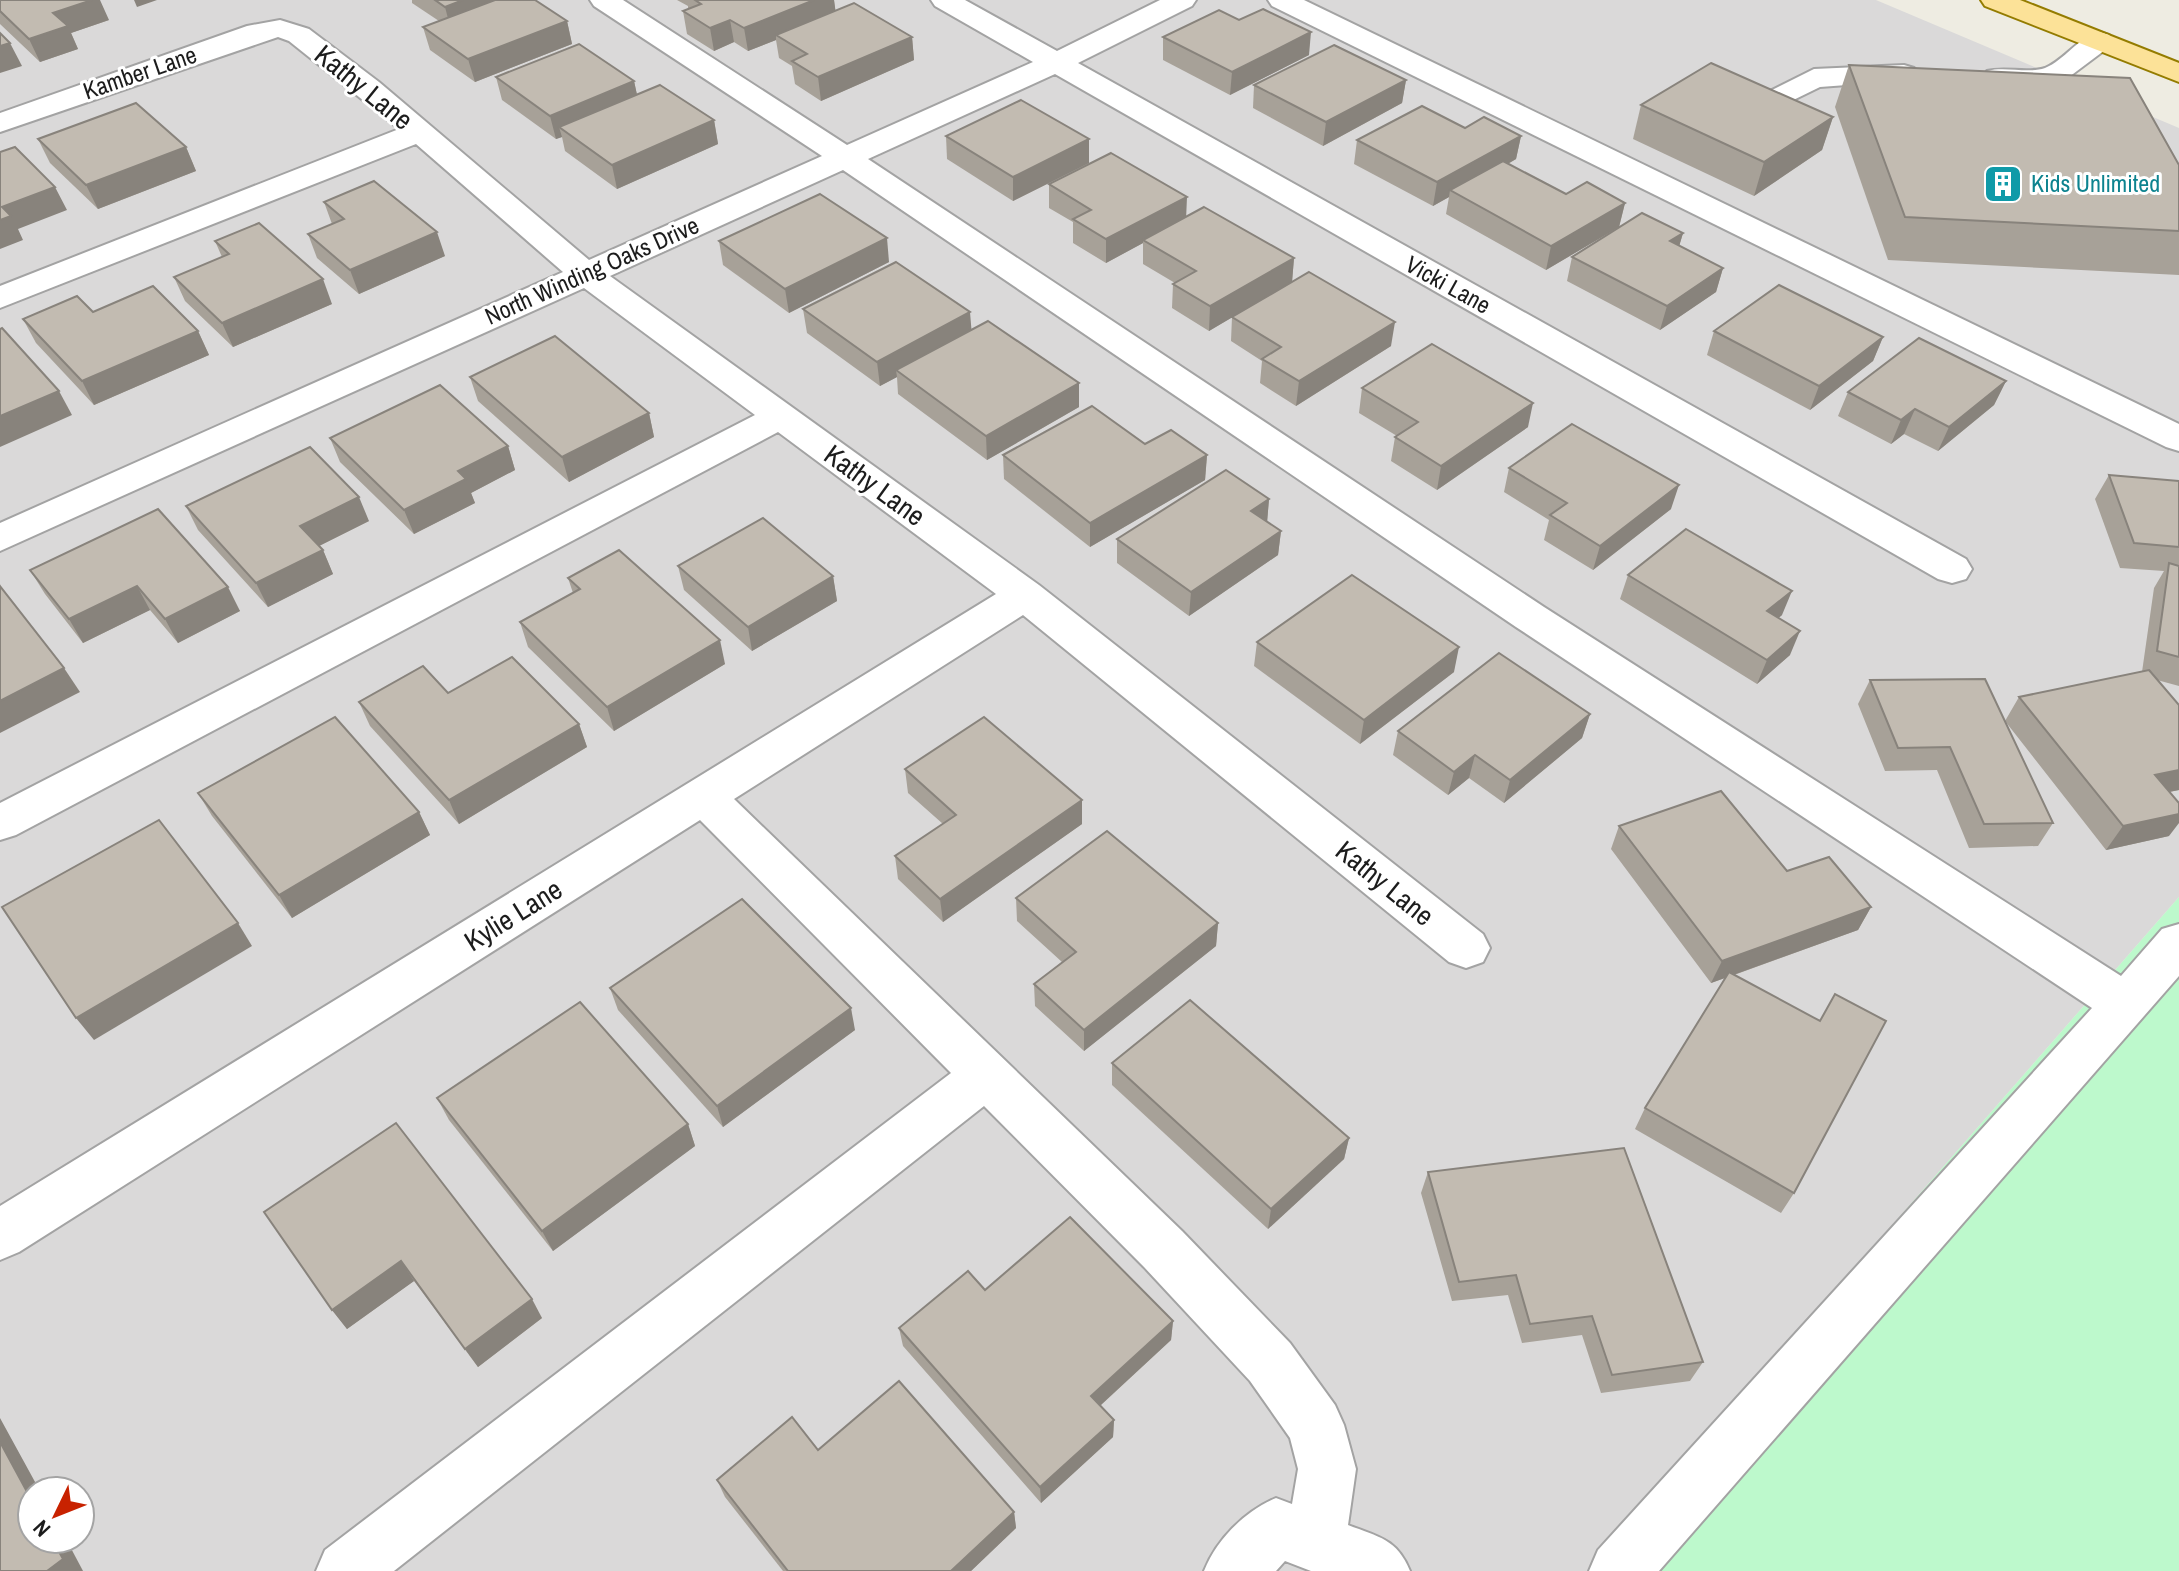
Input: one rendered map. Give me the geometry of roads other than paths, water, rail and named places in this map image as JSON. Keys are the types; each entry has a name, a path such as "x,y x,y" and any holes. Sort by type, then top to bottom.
{"main road":[{"path":"1995,0 2179,73"}],"street":[{"path":"604,0 845,157 1530,617 2126,1004"},
{"name":"Vicki Lane","path":"945,0 1952,569"},
{"name":"North Winding Oaks Drive","path":"0,538 1055,63 1182,0"},
{"path":"1282,0 2179,439"},
{"name":"Kamber Lane","path":"0,123 257,32 280,28"},
{"name":"Kathy Lane","path":"280,28 299,35 420,132 586,274 1025,595 1466,948"},
{"path":"1971,76 2051,77 2099,41"},
{"path":"1769,103 1814,78 1879,73 1925,75"},
{"path":"0,298 420,132"},
{"path":"0,823 781,416"},
{"name":"Kylie Lane","path":"0,1235 1025,595"},
{"path":"703,796 1163,1249 1279,1375 1315,1425 1327,1469 1296,1536 1234,1571"},
{"path":"1619,1571 2179,943"},
{"path":"346,1571 693,1306 986,1075"},
{"path":"1296,1536 1369,1563 1380,1571"}],"place":[{"name":"Kids Unlimited","path":"2003,184"}]}
